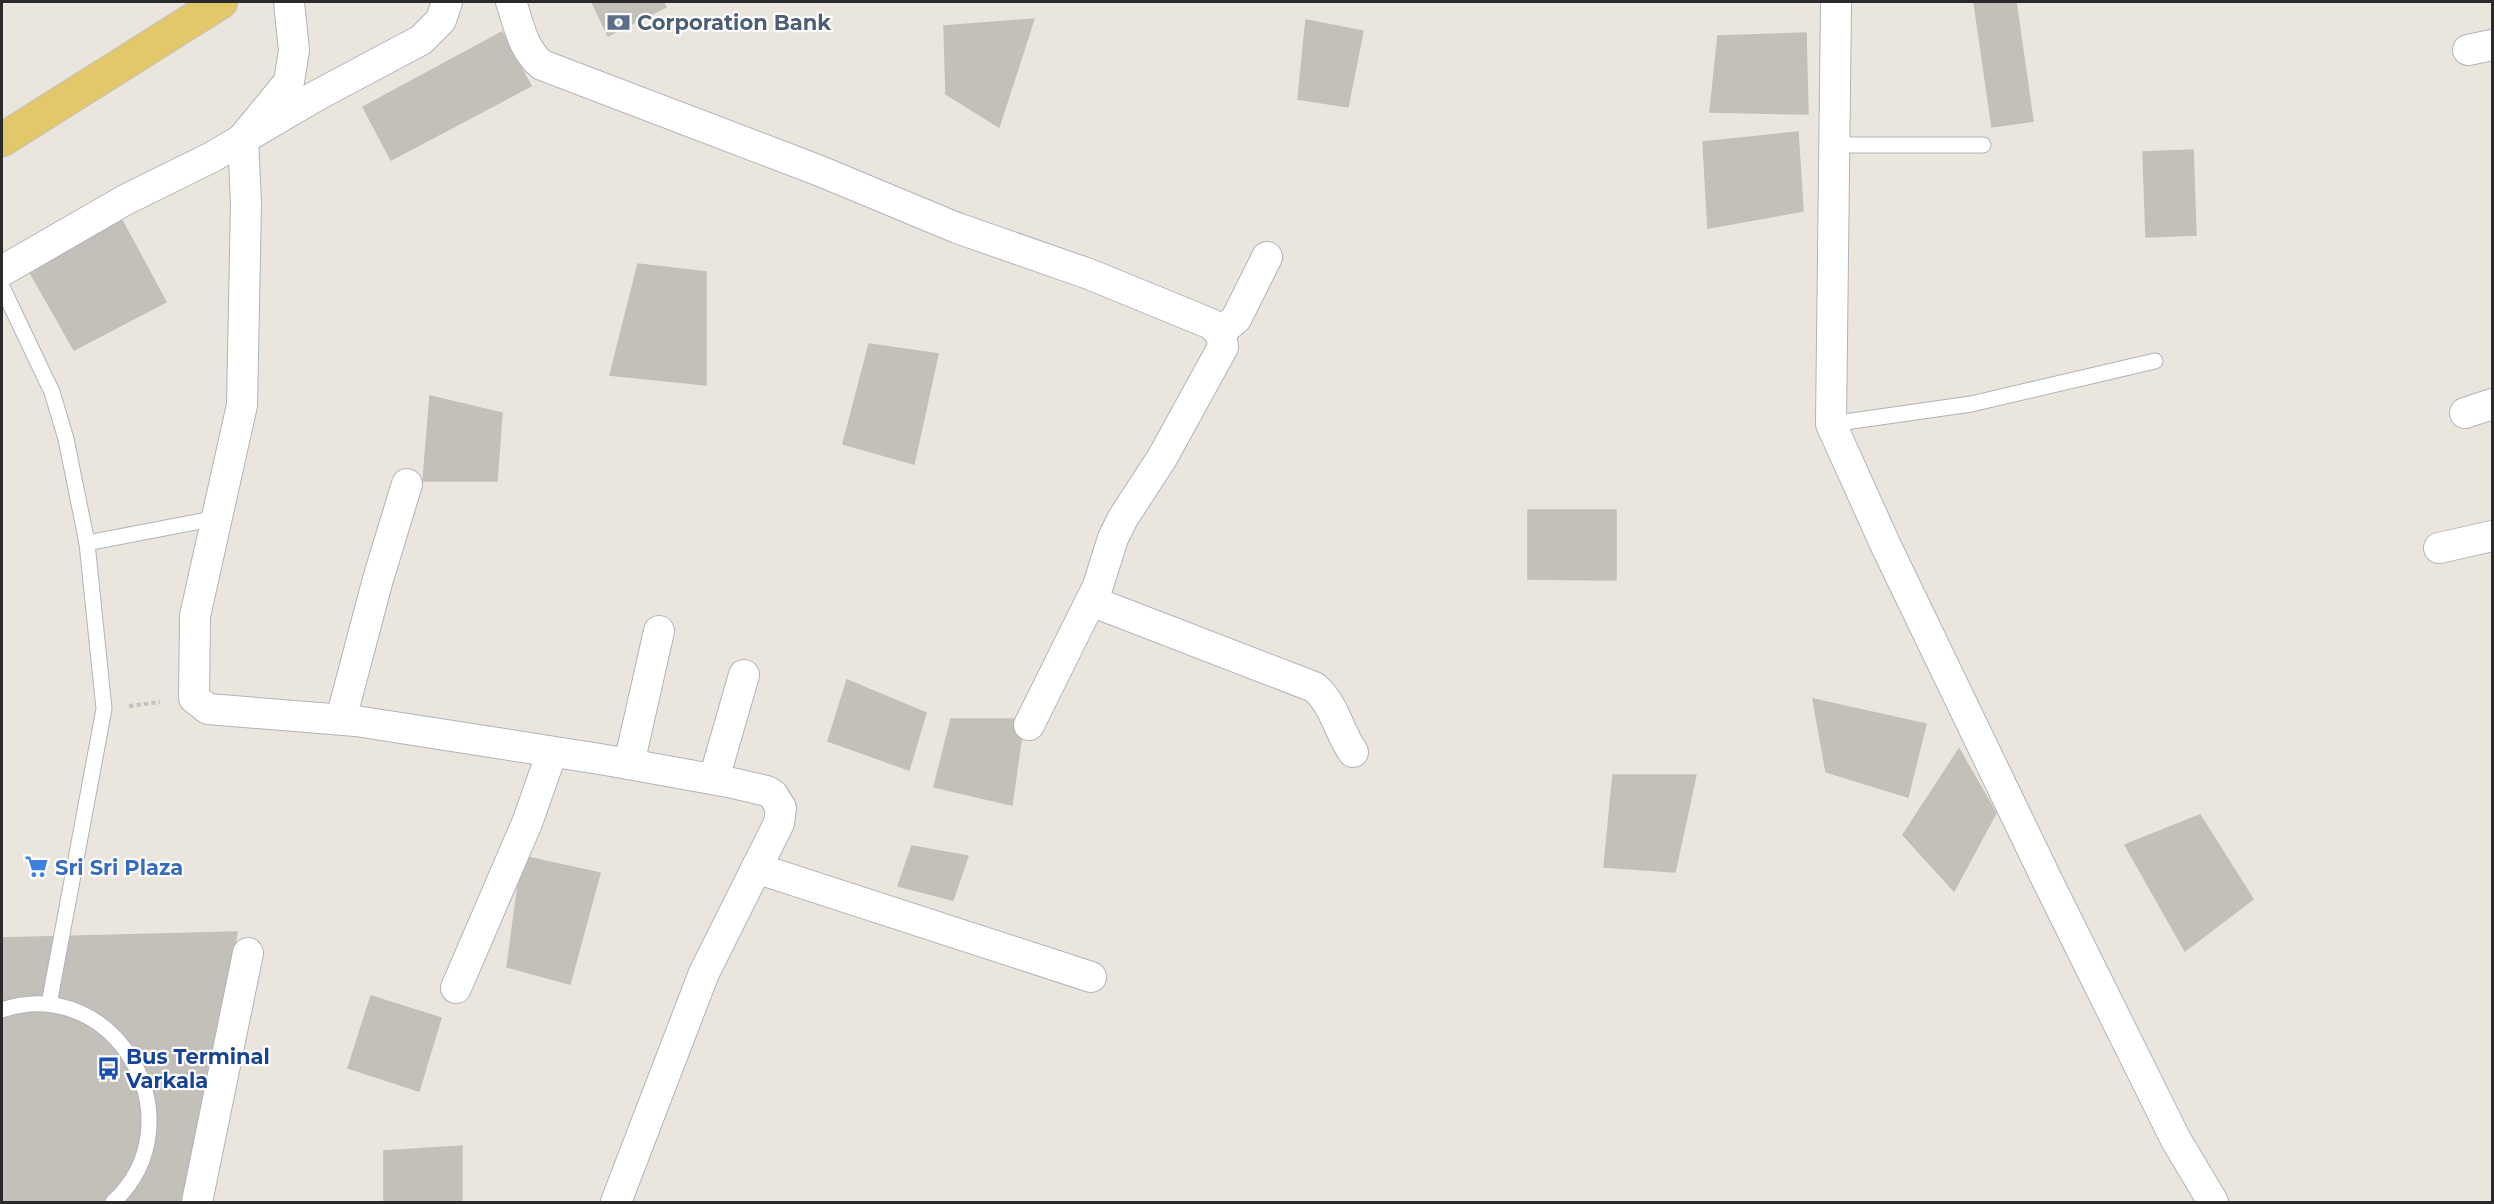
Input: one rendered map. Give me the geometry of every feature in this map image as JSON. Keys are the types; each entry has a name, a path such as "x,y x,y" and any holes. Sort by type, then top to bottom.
{"main road":[{"path":"2,140 221,2"}],"street":[{"path":"289,2 294,50 289,82 243,138 246,203 242,405 195,616 194,698 208,710 341,719 629,764 767,791 779,801 781,808 779,823 704,973 616,1203"},
{"path":"2,271 125,200 212,157 428,35 441,20 447,2"},
{"path":"511,2 526,46 532,56 543,64 820,171 957,228 1089,274 1211,324 1220,333 1223,347 1167,450 1123,518 1113,538 1091,601 1029,725"},
{"path":"1836,2 1832,424 1886,546 2054,893 2176,1140 2212,1203"},
{"path":"1220,333 1239,314 1267,257"},
{"path":"341,719 378,579 407,484"},
{"path":"2439,548 2493,536"},
{"path":"1091,601 1314,687 1330,704 1340,731 1353,752"},
{"path":"629,764 659,631"},
{"path":"714,779 744,675"},
{"path":"456,988 528,823 552,752"},
{"path":"756,868 1091,977"},
{"path":"196,1203 248,953"}],"lane":[{"path":"1834,145 1983,145"},
{"path":"2,287 52,392 66,439 87,543 104,710 49,1004"},
{"path":"1832,424 1971,404 2155,361"},
{"path":"87,543 217,518"},
{"path":"2,1010 15,1005 49,1004 81,1013 111,1032 133,1059 147,1091 150,1126 142,1161 125,1191 113,1203"}],"path":[{"path":"104,710 194,698"}],"building":[{"name":"Corporation Bank","path":"592,2 663,2 666,7 608,36"},
{"path":"1974,2 2016,2 2033,121 1992,127"},
{"path":"1034,19 999,127 946,94 944,26"},
{"path":"1306,20 1363,31 1348,107 1298,99"},
{"path":"502,32 531,86 391,160 363,107"},
{"path":"1806,33 1808,114 1710,112 1718,36"},
{"path":"1798,132 1803,211 1708,228 1703,142"},
{"path":"2193,150 2196,235 2146,237 2143,152"},
{"path":"118,213 166,302 74,350 27,267"},
{"path":"638,264 706,272 706,385 610,375"},
{"path":"869,344 938,354 914,464 843,444"},
{"path":"430,396 502,413 497,481 423,481"},
{"path":"1528,510 1616,510 1616,580 1528,579"},
{"path":"847,680 926,713 909,770 828,741"},
{"path":"1813,699 1926,724 1908,797 1826,772"},
{"path":"951,719 1024,719 1012,805 934,787"},
{"path":"1959,749 1996,813 1954,891 1903,835"},
{"path":"1613,775 1696,775 1675,872 1604,867"},
{"path":"2200,815 2253,899 2185,951 2125,845"},
{"path":"912,846 968,856 953,900 898,886"},
{"path":"522,856 600,873 570,984 507,967"},
{"name":"Bus Terminal Varkala","path":"237,932 191,1202 2,1202 2,938"},
{"path":"203,936 231,941 188,1173 161,1168"},
{"path":"371,996 441,1018 419,1091 348,1068"},
{"path":"462,1146 462,1202 384,1202 384,1151"}],"place":[{"name":"Corporation Bank","path":"619,22"},
{"name":"Sri Sri Plaza","path":"37,867"},
{"name":"Bus Terminal Varkala","path":"108,1068"}]}
